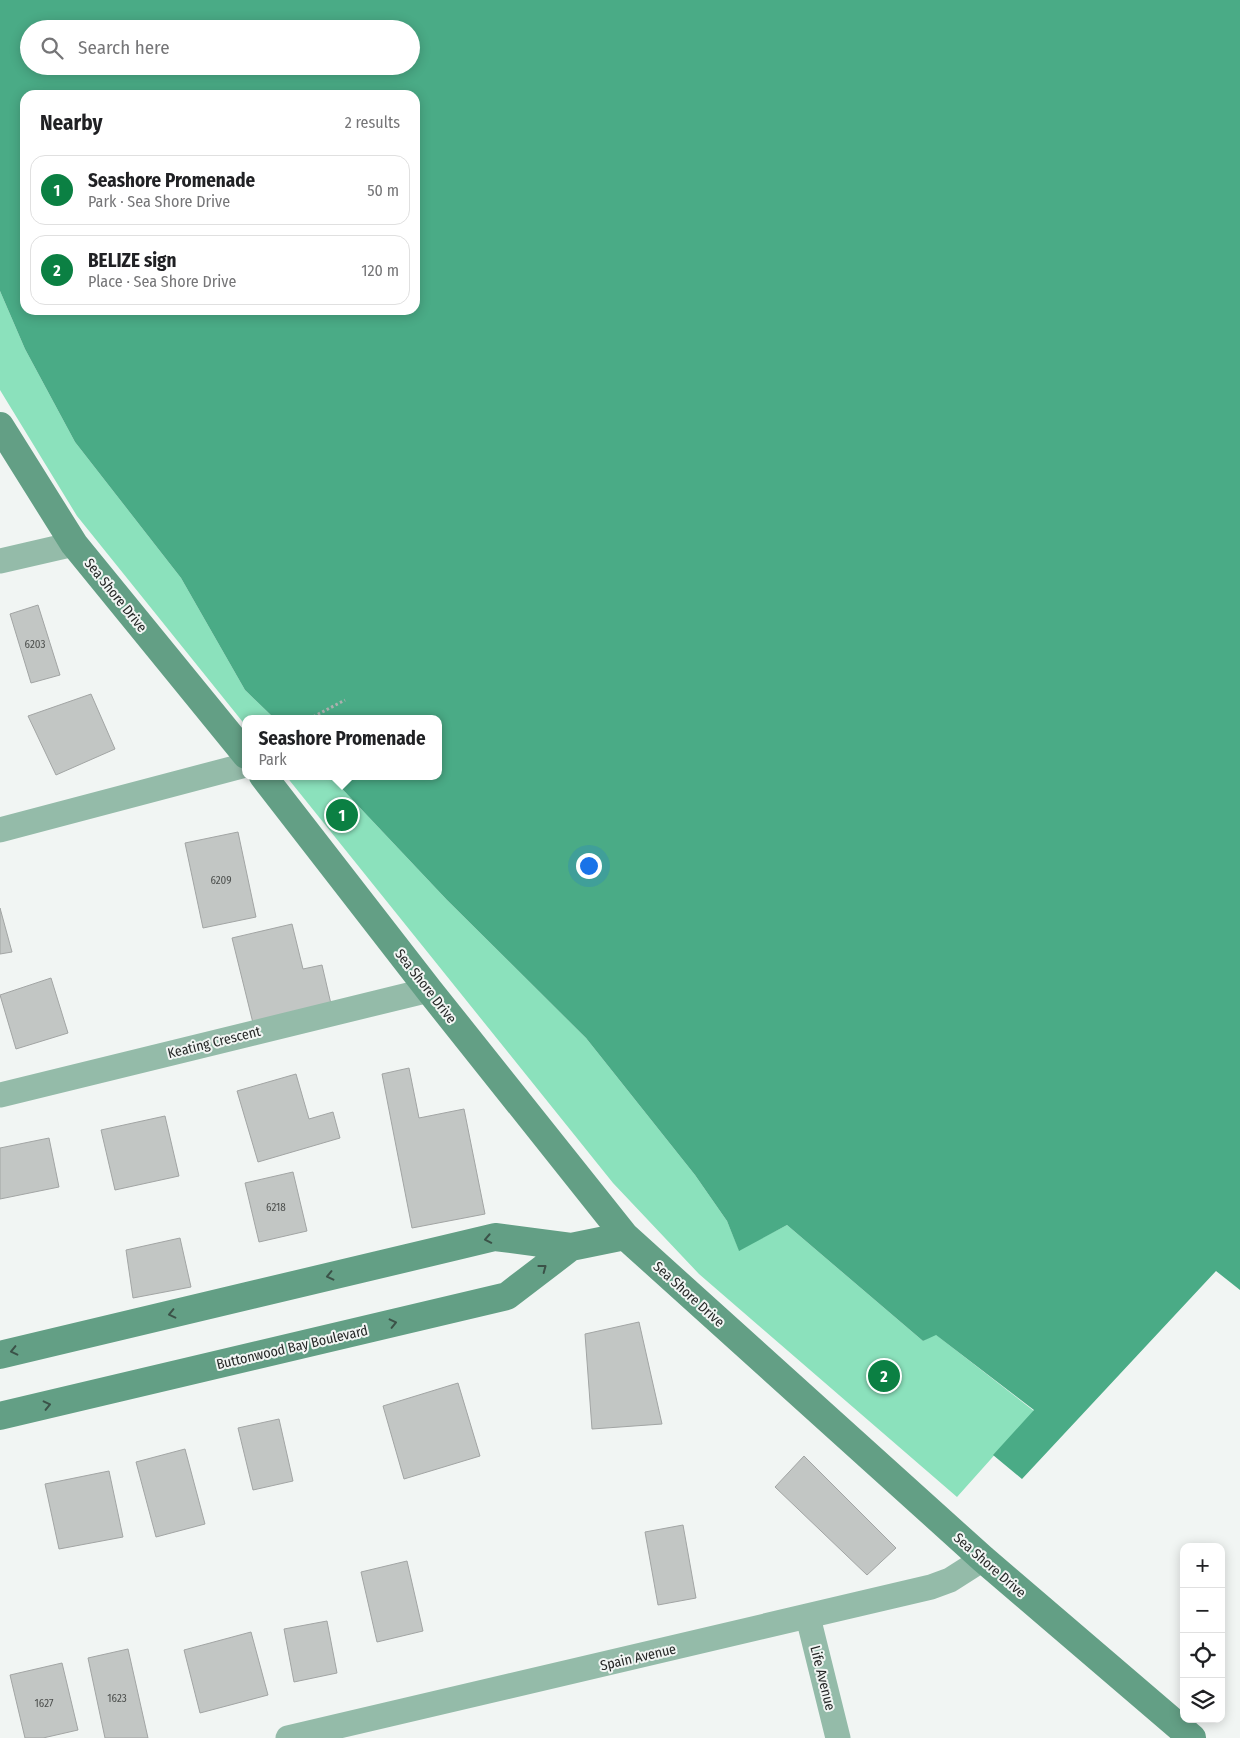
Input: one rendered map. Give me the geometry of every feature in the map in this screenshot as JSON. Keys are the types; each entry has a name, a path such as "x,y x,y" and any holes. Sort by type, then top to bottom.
{"street":[{"name":"Sea Shore Drive","path":"0,426 74,544 242,750"},
{"path":"0,561 74,544"},
{"path":"0,830 242,766"},
{"name":"Sea Shore Drive","path":"266,780 429,990 625,1236 983,1560 1192,1738"},
{"name":"Keating Crescent","path":"0,1095 429,990"},
{"name":"Buttonwood Bay Boulevard","path":"0,1355 495,1237 571,1247 625,1236"},
{"name":"Buttonwood Bay Boulevard","path":"0,1416 507,1296 571,1247"},
{"name":"Spain Avenue","path":"288,1738 931,1587 950,1580 983,1560"},
{"name":"Life Avenue","path":"808,1617 838,1738"}],"path":[{"path":"317,715 346,700"}],"shaded area":[{"path":"0,0 1240,0 1240,1290 1216,1271 1022,1479 993,1455 1034,1410 936,1335 923,1341 787,1225 739,1251 727,1221 695,1175 586,1038 447,900 334,780 442,780 442,715 271,715 245,690 181,578 75,442 25,349 0,291"},
{"path":"0,291 25,349 75,442 181,578 245,690 271,715 242,715 242,721 77,516 0,390"},
{"path":"289,780 334,780 447,900 586,1038 695,1175 727,1221 739,1250 787,1225 923,1341 935,1334 1034,1411 957,1497 699,1274 613,1183"}],"building":[{"path":"38,605 60,675 31,683 10,614"},
{"path":"91,694 115,749 56,775 28,716"},
{"path":"238,832 256,917 203,928 185,843"},
{"path":"0,908 12,952 0,954"},
{"path":"292,924 303,969 322,965 331,1004 253,1023 232,938"},
{"path":"51,978 68,1033 16,1049 0,995"},
{"path":"409,1068 419,1118 464,1109 485,1214 412,1228 382,1074"},
{"path":"296,1074 309,1119 333,1112 340,1138 258,1162 237,1091"},
{"path":"165,1116 179,1176 115,1190 101,1130"},
{"path":"49,1138 59,1187 0,1199 0,1148"},
{"path":"293,1172 307,1231 259,1242 245,1183"},
{"path":"180,1238 191,1287 133,1298 126,1250"},
{"path":"639,1322 662,1424 592,1429 585,1334"},
{"path":"458,1383 480,1456 404,1479 383,1406"},
{"path":"279,1419 293,1481 253,1490 238,1428"},
{"path":"185,1449 205,1524 156,1537 136,1462"},
{"path":"804,1456 896,1548 867,1575 775,1487"},
{"path":"109,1471 123,1537 59,1549 45,1484"},
{"path":"683,1525 696,1598 658,1605 645,1532"},
{"path":"407,1561 423,1631 377,1642 361,1572"},
{"path":"327,1621 337,1673 294,1682 284,1629"},
{"path":"251,1632 268,1695 200,1713 184,1650"},
{"path":"128,1649 148,1738 105,1738 88,1658"},
{"path":"62,1663 78,1730 43,1738 25,1738 10,1675"}],"place":[{"name":"Seashore Promenade","path":"342,815"},
{"name":"BELIZE sign","path":"884,1376"}]}
